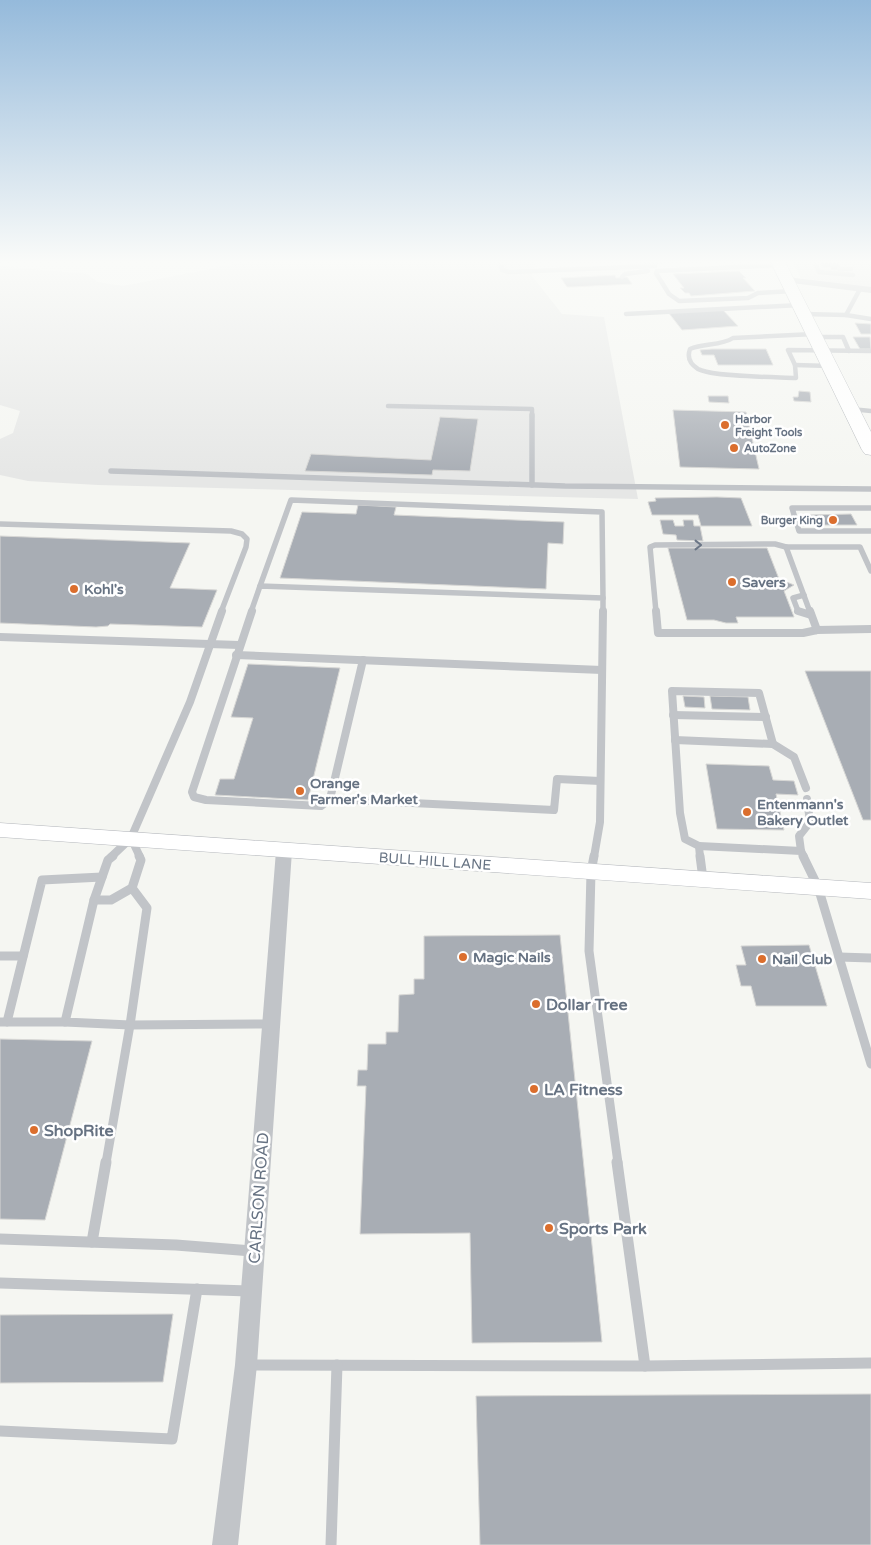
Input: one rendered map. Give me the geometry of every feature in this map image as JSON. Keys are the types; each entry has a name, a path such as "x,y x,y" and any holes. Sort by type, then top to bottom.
{"main road":[{"path":"813,332 850,409 869,440"},
{"name":"BULL HILL LANE","path":"0,830 871,891"}],"street":[{"name":"CARLSON ROAD","path":"225,1545 246,1365 284,851"}],"lane":[{"path":"849,351 843,337 817,340 733,338 712,345 699,345 690,349 688,355 691,363 698,369 712,373 796,378 795,365 788,350 817,340 849,351 871,352"},
{"path":"795,365 830,366"},
{"path":"388,406 532,409 532,485"},
{"path":"850,409 871,411"},
{"path":"112,471 532,485 871,489"},
{"path":"363,660 330,799 321,806 206,800 194,797 192,792 239,645 291,500 602,512 603,598 600,822 592,872 589,952 645,1366"},
{"path":"871,508 792,508 800,531 871,531"},
{"path":"0,524 231,531 242,534 247,539 246,548 209,644 190,702 131,838 108,860 94,900 65,1022"},
{"path":"871,571 860,547 786,547 766,544 655,545 650,548 658,633 803,633 817,630 871,629"},
{"path":"786,547 817,630"},
{"path":"260,586 603,598"},
{"path":"804,594 793,598 798,610 811,615"},
{"path":"0,637 239,645"},
{"path":"236,655 602,670"},
{"path":"773,744 759,693 672,691 680,813 685,839 699,846 801,851"},
{"path":"673,715 766,717"},
{"path":"675,740 773,744 794,757 806,788"},
{"path":"330,799 554,810 557,779 600,781"},
{"path":"807,799 810,822 799,836 801,851 818,887 871,1064"},
{"path":"94,900 111,900 132,888 141,860 131,838"},
{"path":"699,846 703,879"},
{"path":"102,877 42,880 23,956 3,1022 130,1025 271,1024"},
{"path":"92,1242 130,1025 147,908 132,888"},
{"path":"0,956 23,956"},
{"path":"839,958 871,958"},
{"path":"0,1239 254,1251"},
{"path":"0,1283 251,1291"},
{"path":"0,1431 172,1439 196,1289"},
{"path":"246,1365 645,1366 871,1362"},
{"path":"331,1545 336,1365"}],"shaded area":[{"path":"0,332 607,332 638,499 98,485 28,481 0,475 0,439 13,433 20,411 0,405"}],"building":[{"path":"860,332 871,332 871,334 861,334"},
{"path":"853,337 870,337 871,349 860,349"},
{"path":"766,349 773,365 718,365 714,355 702,355 700,350"},
{"path":"799,391 810,392 811,402 794,401 793,397 798,397"},
{"path":"708,396 728,396 729,403 709,402"},
{"path":"673,410 746,412 759,469 680,467"},
{"path":"440,417 478,419 470,471 433,470 432,475 305,471 311,454 431,460"},
{"path":"655,498 741,498 752,526 701,526 698,515 652,515 648,502 656,501"},
{"path":"358,505 396,507 394,515 564,522 563,544 548,543 546,589 280,578 302,512 356,514"},
{"name":"Burger King","path":"851,514 857,525 815,525 810,515"},
{"path":"660,520 673,520 675,526 684,526 683,520 693,520 694,526 700,526 703,541 677,540 676,535 663,534"},
{"path":"0,536 190,543 170,588 217,590 202,627 110,624 108,626 96,627 0,623"},
{"name":"Savers","path":"668,548 767,548 779,579 794,585 784,591 794,617 736,617 738,623 714,620 687,620"},
{"path":"248,664 340,668 308,800 215,795 220,779 234,779 253,718 231,717"},
{"path":"805,671 871,671 871,820 863,820"},
{"path":"683,696 704,697 705,708 685,707"},
{"path":"710,696 748,697 750,710 712,709"},
{"name":"Entenmann's Bakery Outlet","path":"706,764 769,766 773,780 794,781 798,795 776,794 784,830 717,829"},
{"path":"560,935 602,1342 472,1343 470,1233 360,1234 366,1086 357,1086 358,1070 367,1070 368,1044 386,1044 386,1032 398,1032 399,995 414,994 414,979 424,979 424,936"},
{"path":"809,945 827,1006 756,1006 751,986 741,986 736,965 746,965 741,946"},
{"name":"ShopRite","path":"0,1039 92,1041 45,1220 0,1219"},
{"path":"173,1314 163,1382 0,1383 0,1315"},
{"path":"871,1394 871,1545 480,1545 476,1396"}],"place":[{"name":"Harbor Freight Tools","path":"725,425"},
{"name":"AutoZone","path":"734,448"},
{"name":"Burger King","path":"833,520"},
{"name":"Savers","path":"732,582"},
{"name":"Kohl's","path":"74,589"},
{"name":"Orange Farmer's Market","path":"300,791"},
{"name":"Entenmann's Bakery Outlet","path":"747,812"},
{"name":"Magic Nails","path":"463,957"},
{"name":"Nail Club","path":"762,959"},
{"name":"Dollar Tree","path":"536,1004"},
{"name":"LA Fitness","path":"534,1089"},
{"name":"ShopRite","path":"34,1130"},
{"name":"Sports Park","path":"549,1228"}]}
